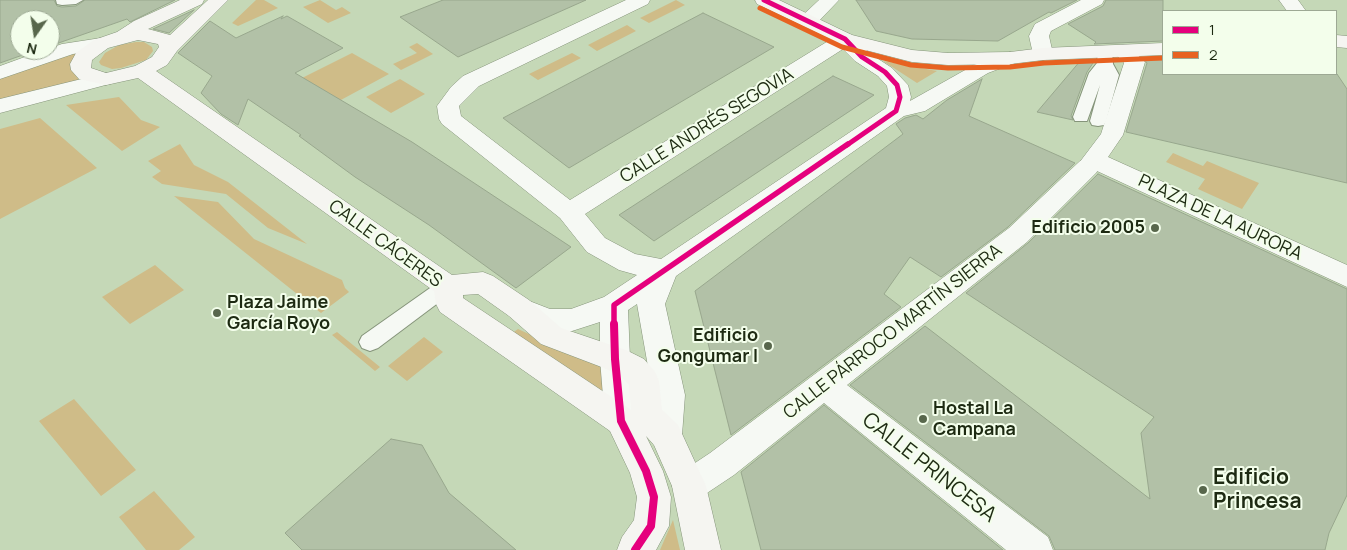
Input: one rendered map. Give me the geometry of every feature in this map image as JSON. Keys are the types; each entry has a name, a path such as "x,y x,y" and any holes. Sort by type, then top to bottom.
{"main road":[{"path":"124,36 141,25 195,0"},
{"path":"168,48 166,42 160,37 144,34 124,36 101,44 83,57 80,64 81,70 86,75 106,79 142,71 160,61 168,48 219,0"},
{"path":"764,0 845,39 912,56 948,59 1010,58 1043,54 1111,55 1162,49"},
{"name":"CALLE CÁCERES","path":"142,71 446,286 450,304 621,421"},
{"path":"446,286 483,283 519,308 550,336 615,359 633,368 644,381 647,416 666,435 689,486 703,550"},
{"path":"621,421 646,471 654,497 650,526 635,550"}],"street":[{"path":"641,0 471,81 448,106 450,119 569,212 596,245 629,263 664,270"},
{"path":"808,21 830,0"},
{"path":"1043,54 1038,36 1042,28 1095,0"},
{"path":"845,39 862,57 885,72 897,85 900,96 896,111"},
{"name":"CALLE ANDRÉS SEGOVIA","path":"569,212 845,39"},
{"path":"0,73 69,48 101,44"},
{"path":"1090,164 1112,135 1135,62 1111,55"},
{"path":"519,308 548,320 572,320 614,305 896,111 918,106 981,69 1010,58"},
{"path":"0,106 106,79"},
{"name":"PLAZA DE LA AURORA","path":"1090,164 1347,277"},
{"name":"CALLE PÁRROCO MARTÍN SIERRA","path":"689,486 722,464 1018,235 1090,164"},
{"path":"664,270 651,304 670,394 666,435"},
{"path":"614,305 615,359 621,421"},
{"name":"CALLE PRINCESA","path":"824,385 1035,550"}],"lane":[{"path":"62,1 76,0"},
{"path":"1081,117 1097,73 1111,55"},
{"path":"1098,120 1111,75 1111,55"},
{"path":"370,342 446,286"}],"shaded area":[{"path":"256,0 264,0 278,8 238,26 232,23"},
{"path":"320,0 336,10 342,7 351,13 328,23 303,7"},
{"path":"676,0 685,5 649,23 640,18"},
{"path":"627,25 636,31 597,51 588,45"},
{"path":"144,42 152,47 153,51 146,60 112,69 101,65 99,62 105,53 119,45"},
{"path":"417,43 433,54 401,70 393,64 417,53 409,47"},
{"path":"89,48 90,80 0,105 0,75 49,60 60,60 60,57"},
{"path":"352,53 389,74 302,121 266,96"},
{"path":"572,53 581,58 538,80 529,74"},
{"path":"883,61 937,71 917,83"},
{"path":"400,79 425,94 391,113 366,97"},
{"path":"119,97 141,120 160,127 122,151 66,105"},
{"path":"40,118 97,168 0,219 0,129"},
{"path":"180,144 194,165 228,182 307,244 268,228 226,194 162,184 152,177 161,171 148,161"},
{"path":"1173,153 1203,166 1207,161 1259,183 1242,209 1198,189 1205,179 1166,162"},
{"path":"174,196 218,202 254,239 342,280 349,292 321,313"},
{"path":"155,265 184,290 130,324 102,297"},
{"path":"518,329 546,342 603,362 605,400 511,334"},
{"path":"337,332 380,367 375,371 332,335"},
{"path":"424,337 443,352 407,381 388,366"},
{"path":"74,399 136,470 101,496 39,421"},
{"path":"154,491 195,537 179,550 146,550 119,517"},
{"path":"673,520 680,550 660,550"}],"building":[{"path":"0,0 54,0 57,6 62,7 76,6 85,0 175,0 130,22 127,19 60,42 60,10 10,10 10,59 0,63"},
{"path":"443,0 586,0 458,57 400,17"},
{"path":"856,0 1077,0 1051,13 1049,12 998,41 912,39 876,31"},
{"path":"1106,0 1163,0 1162,41 1094,44 1096,42 1068,24 1103,6"},
{"path":"194,10 169,33 153,29"},
{"path":"703,13 774,47 569,168 503,118"},
{"path":"283,16 281,19 287,16 343,48 295,73 412,142 571,247 516,288 429,225 355,177 299,136 301,135 248,99 238,125 221,114 201,93 212,76 178,53 210,21 236,38"},
{"path":"1162,57 1162,75 1337,74 1347,89 1347,183 1126,132 1147,63 1143,58"},
{"path":"1081,60 1095,60 1087,72 1071,116 1073,120 1037,112"},
{"path":"833,76 874,95 654,241 619,215"},
{"path":"982,79 969,116 1075,163 1008,227 941,277 910,257 884,294 901,307 731,435 695,291 903,134 896,124 905,118 916,115 923,119 947,100"},
{"path":"1098,174 1347,289 1347,495 1329,533 1325,550 1055,550 1049,536 850,385 925,326 1150,499 1141,433 1154,417 966,293 1028,243"},
{"path":"824,405 1003,550 761,550 741,472"},
{"path":"391,439 422,445 449,493 516,550 302,550 285,533"}],"transit line":[{"name":"1","path":"635,550 651,526 654,497 646,471 621,421 615,359 614,305 896,111 900,97 897,85 885,72 862,57 845,39 764,0"},
{"name":"2","path":"760,8 842,47 911,65 948,68 1010,67 1044,63 1162,58"}],"place":[{"name":"Edificio 2005","path":"1155,228"},
{"name":"Plaza Jaime García Royo","path":"217,313"},
{"name":"Edificio Gongumar I","path":"768,346"},
{"name":"Hostal La Campana","path":"923,419"},
{"name":"Edificio Princesa","path":"1203,490"}]}
